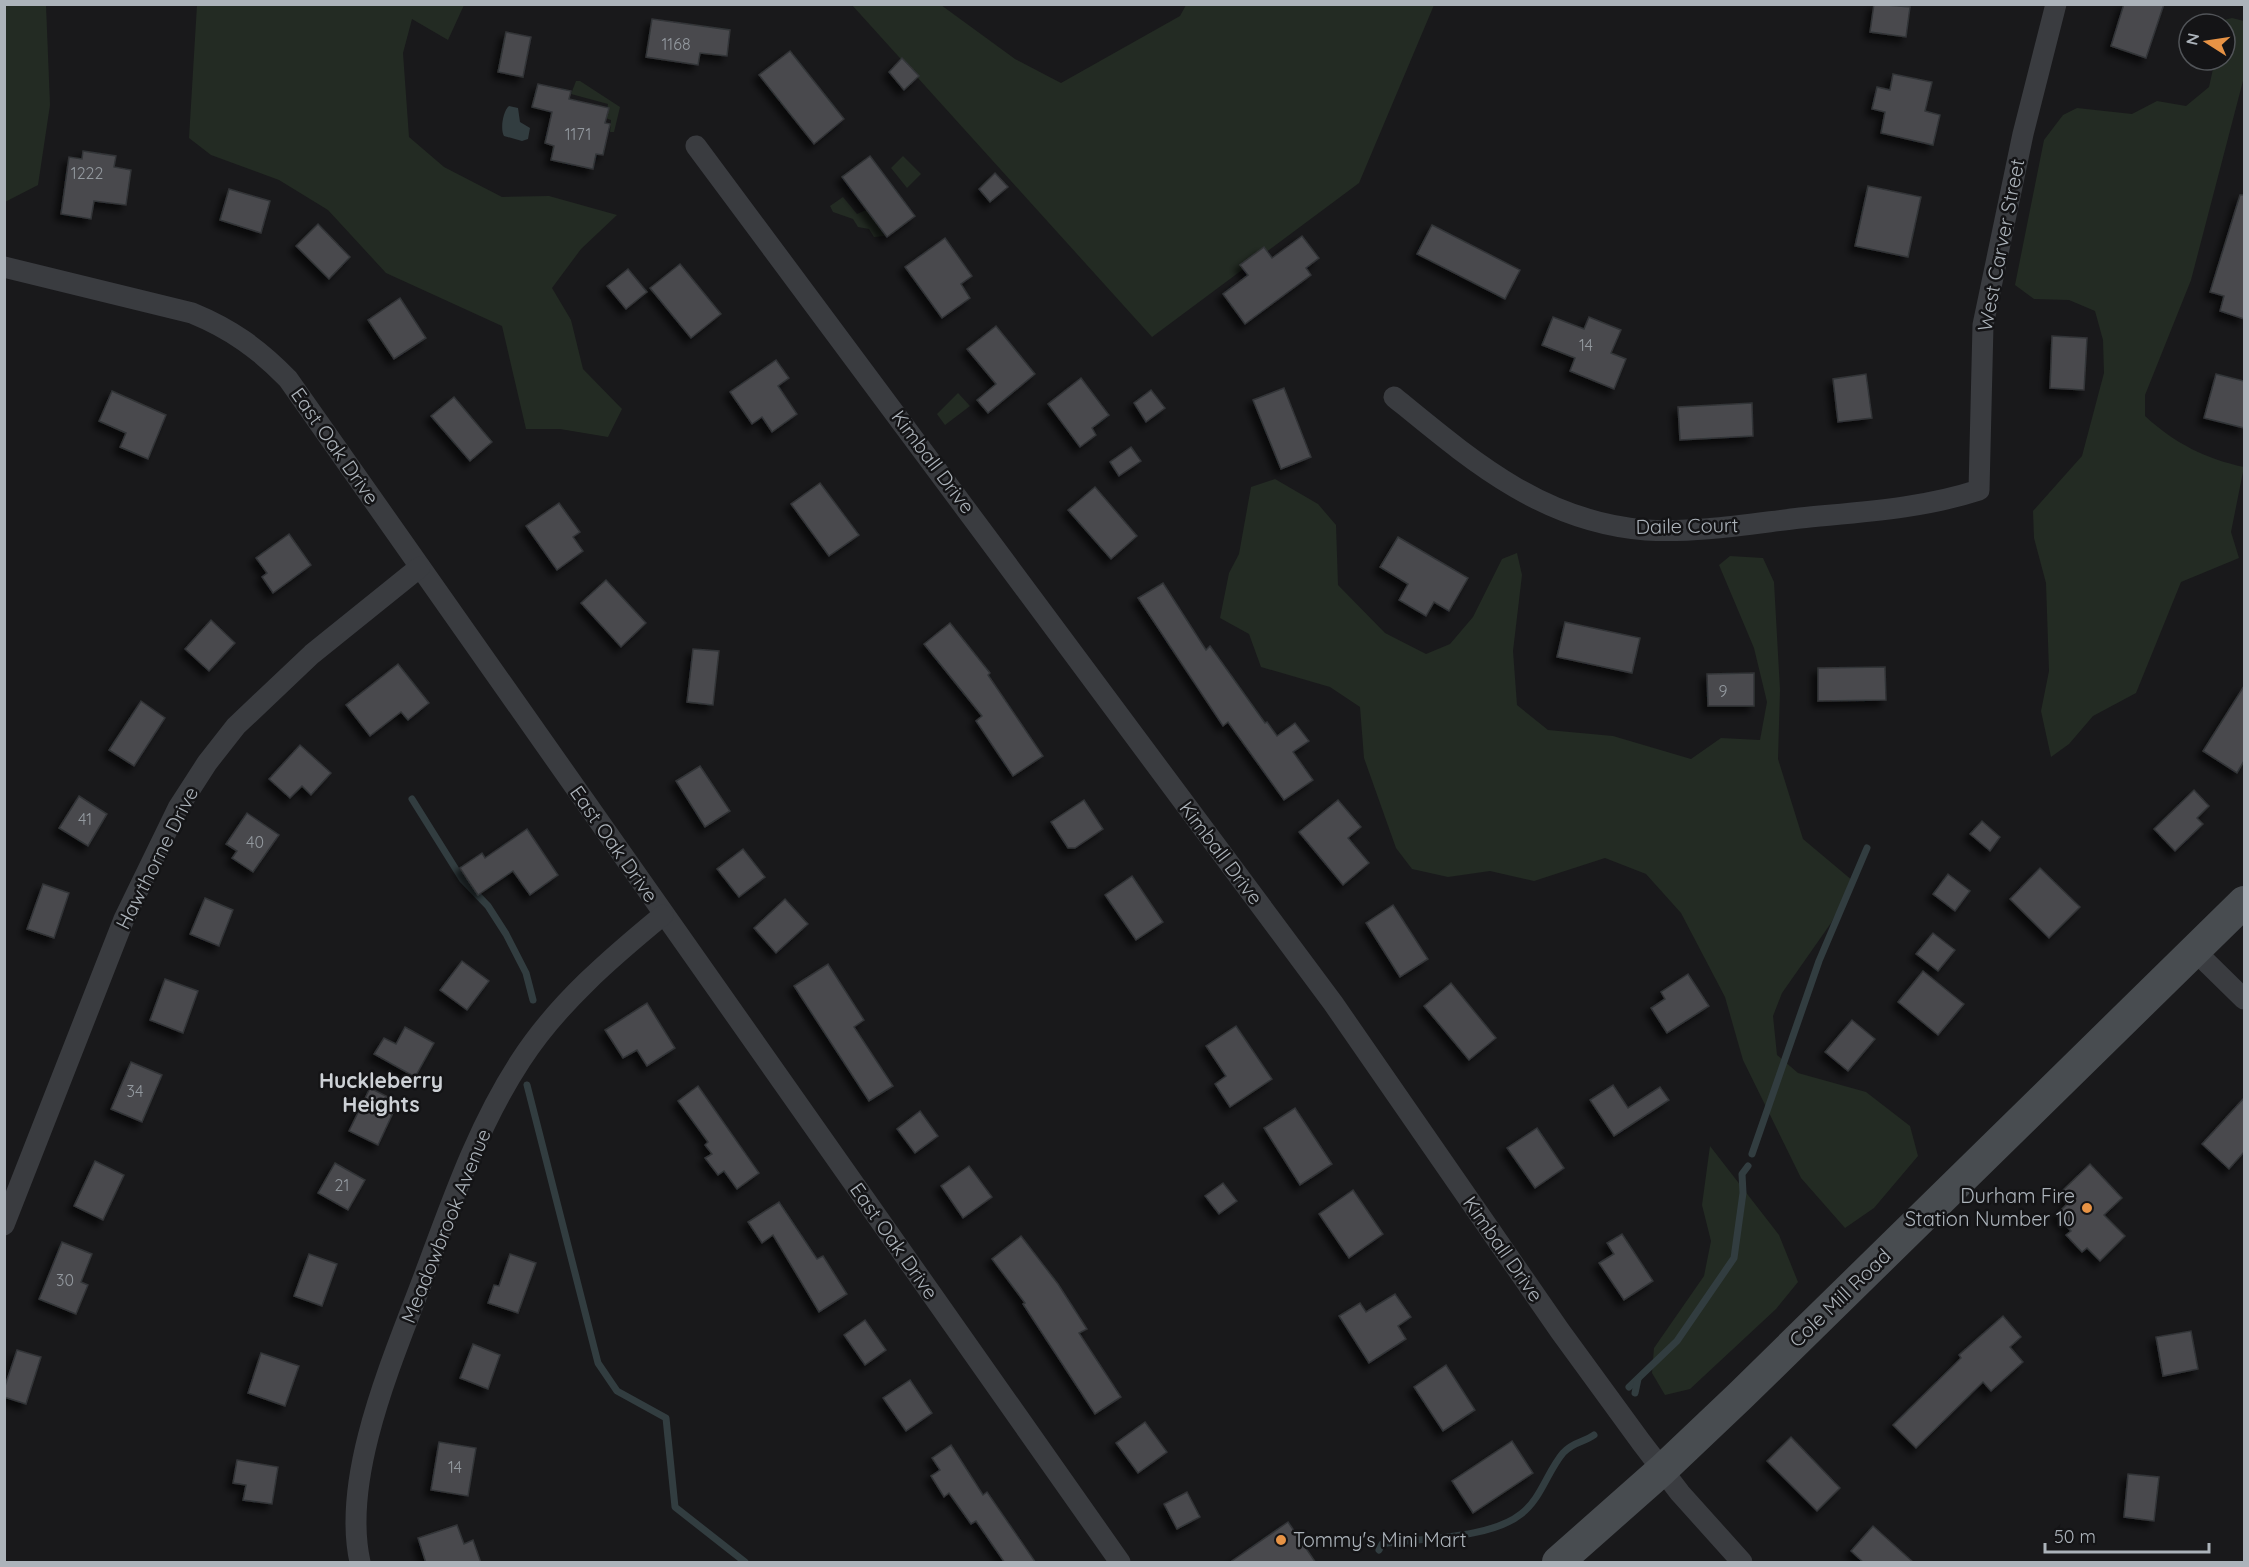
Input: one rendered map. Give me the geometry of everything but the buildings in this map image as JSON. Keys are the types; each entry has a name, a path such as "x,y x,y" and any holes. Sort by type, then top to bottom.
{"street":[{"name":"West Carver Street","path":"1979,490 1983,325 2023,134 2056,4"},
{"name":"Kimball Drive","path":"696,146 1333,1003 1560,1331 1662,1470 1742,1563"},
{"name":"East Oak Drive","path":"4,267 192,313 226,328 253,345 288,379 1120,1563"},
{"name":"Daile Court","path":"1394,397 1473,461 1521,493 1551,506 1614,526 1647,530 1723,527 1912,507 1946,501 1979,490"},
{"name":"Hawthorne Drive","path":"4,1225 124,919 154,854 190,790 236,726 276,687 362,612 420,567"},
{"name":"Cole Mill Road","path":"1558,1563 1662,1470 2244,902"},
{"name":"Meadowbrook Avenue","path":"360,1563 356,1518 364,1453 414,1302 469,1158 499,1098 533,1044 573,997 625,946 663,915"},
{"path":"2195,951 2244,999"}],"shaded area":[{"path":"5,4 46,5 50,105 38,185 5,202"},
{"path":"197,5 464,5 448,40 412,19 403,53 409,137 444,167 502,197 549,196 617,215 581,249 552,288 571,320 583,369 622,409 608,437 560,429 526,429 502,326 386,273 328,210 279,180 211,155 189,138"},
{"path":"852,5 941,5 1015,59 1061,83 1180,16 1186,5 1434,5 1359,183 1152,337"},
{"path":"2237,19 2244,21 2244,77 2191,280 2145,395 2145,416 2167,434 2191,449 2244,467 2231,532 2239,558 2181,582 2136,693 2093,716 2069,744 2051,757 2041,711 2049,671 2046,583 2034,538 2033,511 2082,456 2104,373 2103,340 2095,311 2069,300 2034,299 2015,285 2044,140 2063,115 2077,108 2132,114 2157,101 2186,106 2209,87 2212,72 2237,72"},
{"path":"576,81 580,81 620,107 614,132 610,132 611,120 605,118 608,104 571,94"},
{"path":"509,106 518,108 520,122 530,128 528,139 522,141 504,136 503,120"},
{"path":"903,156 921,174 907,188 891,168"},
{"path":"843,197 857,214 866,210 885,236 874,237 869,229 858,227 853,219 833,212 830,206"},
{"path":"958,393 970,406 945,425 937,414"},
{"path":"1275,479 1318,504 1336,525 1338,585 1385,633 1426,654 1450,644 1473,617 1502,559 1517,553 1522,575 1513,651 1517,705 1548,730 1613,736 1691,759 1721,738 1760,740 1767,702 1754,648 1719,565 1730,556 1763,558 1774,582 1780,690 1778,759 1803,839 1853,881 1831,923 1782,993 1773,1016 1777,1055 1798,1073 1866,1092 1910,1126 1918,1156 1874,1208 1845,1228 1801,1178 1743,1060 1725,997 1681,913 1646,874 1605,858 1534,881 1490,871 1448,877 1412,869 1396,848 1364,758 1360,707 1330,687 1261,667 1249,634 1220,618 1229,573 1239,554 1251,487"},
{"path":"1710,1146 1779,1235 1798,1282 1776,1309 1690,1389 1665,1395 1652,1373 1654,1348 1704,1276 1711,1241 1702,1205"}],"waterway":[{"path":"412,799 462,879 488,906 506,934 526,973 533,1000"},
{"path":"1752,1154 1819,961 1867,848"},
{"path":"527,1085 598,1363 617,1391 666,1418 675,1507 745,1562"},
{"path":"1629,1387 1677,1341 1734,1258 1743,1193 1742,1174 1748,1166"},
{"path":"1635,1393 1638,1379"},
{"path":"1379,1550 1382,1544 1474,1533 1508,1522 1521,1514 1534,1501 1563,1453 1571,1446 1594,1435"}],"place":[{"name":"Durham Fire Station Number 10","path":"2087,1208"},
{"name":"Tommy's Mini Mart","path":"1281,1540"}],"district":[{"name":"Huckleberry Heights","path":"381,1093"}]}
